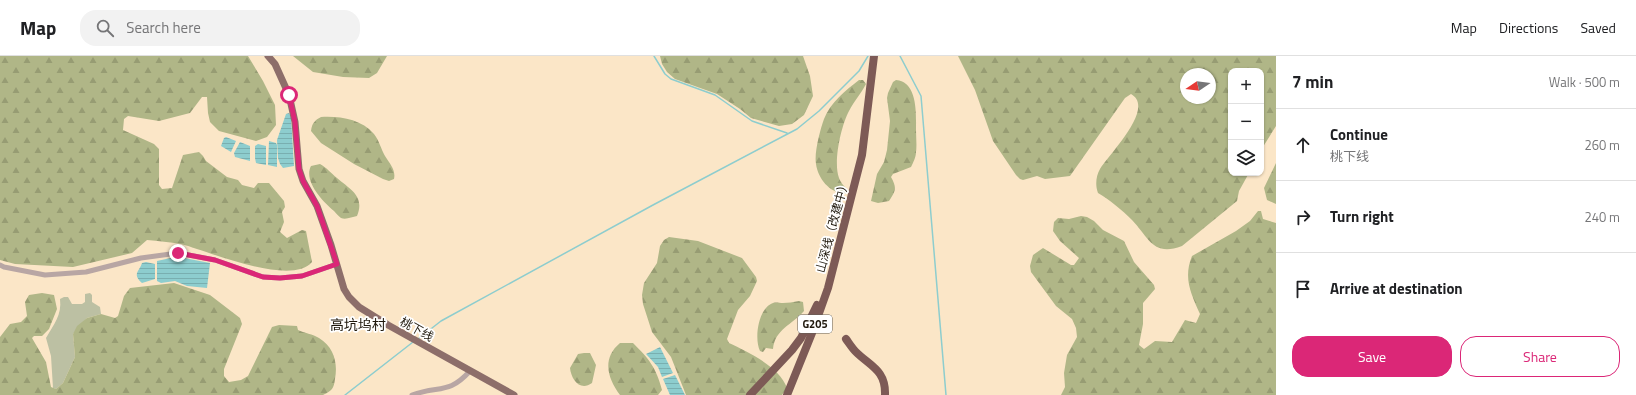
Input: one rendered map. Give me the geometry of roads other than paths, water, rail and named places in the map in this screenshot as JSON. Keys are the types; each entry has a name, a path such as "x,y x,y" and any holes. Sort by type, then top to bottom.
{"highway":[{"name":"山深线（改建中）","path":"787,395 828,288 862,155 874,56"},
{"path":"750,395 782,362 801,338 817,306 837,252"},
{"path":"846,339 855,352 876,368 882,378 885,395"}],"main road":[{"name":"桃下线","path":"268,56 275,64 289,95 295,122 299,169 303,181 317,206 344,289 353,303 514,395"}],"street":[{"path":"0,265 45,275 86,272 141,258 178,253 215,260 263,277 280,278 302,276 337,264"},
{"path":"412,395 456,387 470,371"}],"water":[{"path":"289,113 291,117 294,166 283,168 278,158 277,140 286,114"},
{"path":"226,137 236,141 231,152 221,146 224,138"},
{"path":"269,141 276,143 277,145 277,167 268,165"},
{"path":"240,142 250,146 250,161 235,157 234,153"},
{"path":"258,144 266,146 266,165 256,163 255,146"},
{"path":"175,257 210,263 207,288 187,286 175,281 161,283 157,281 157,261"},
{"path":"146,262 155,264 155,279 142,283 137,277 137,273 142,263"},
{"path":"660,347 673,373 662,377 658,367 646,354"},
{"path":"675,375 685,395 670,395 663,379"}],"waterway":[{"path":"654,56 665,74 671,79 715,95 752,121 787,133"},
{"path":"418,339 441,321 653,205 797,129 819,111 859,71 868,56"},
{"path":"900,56 921,96 946,395"},
{"path":"345,395 413,342"}],"district":[{"name":"高坑坞村","path":"358,324"}]}
